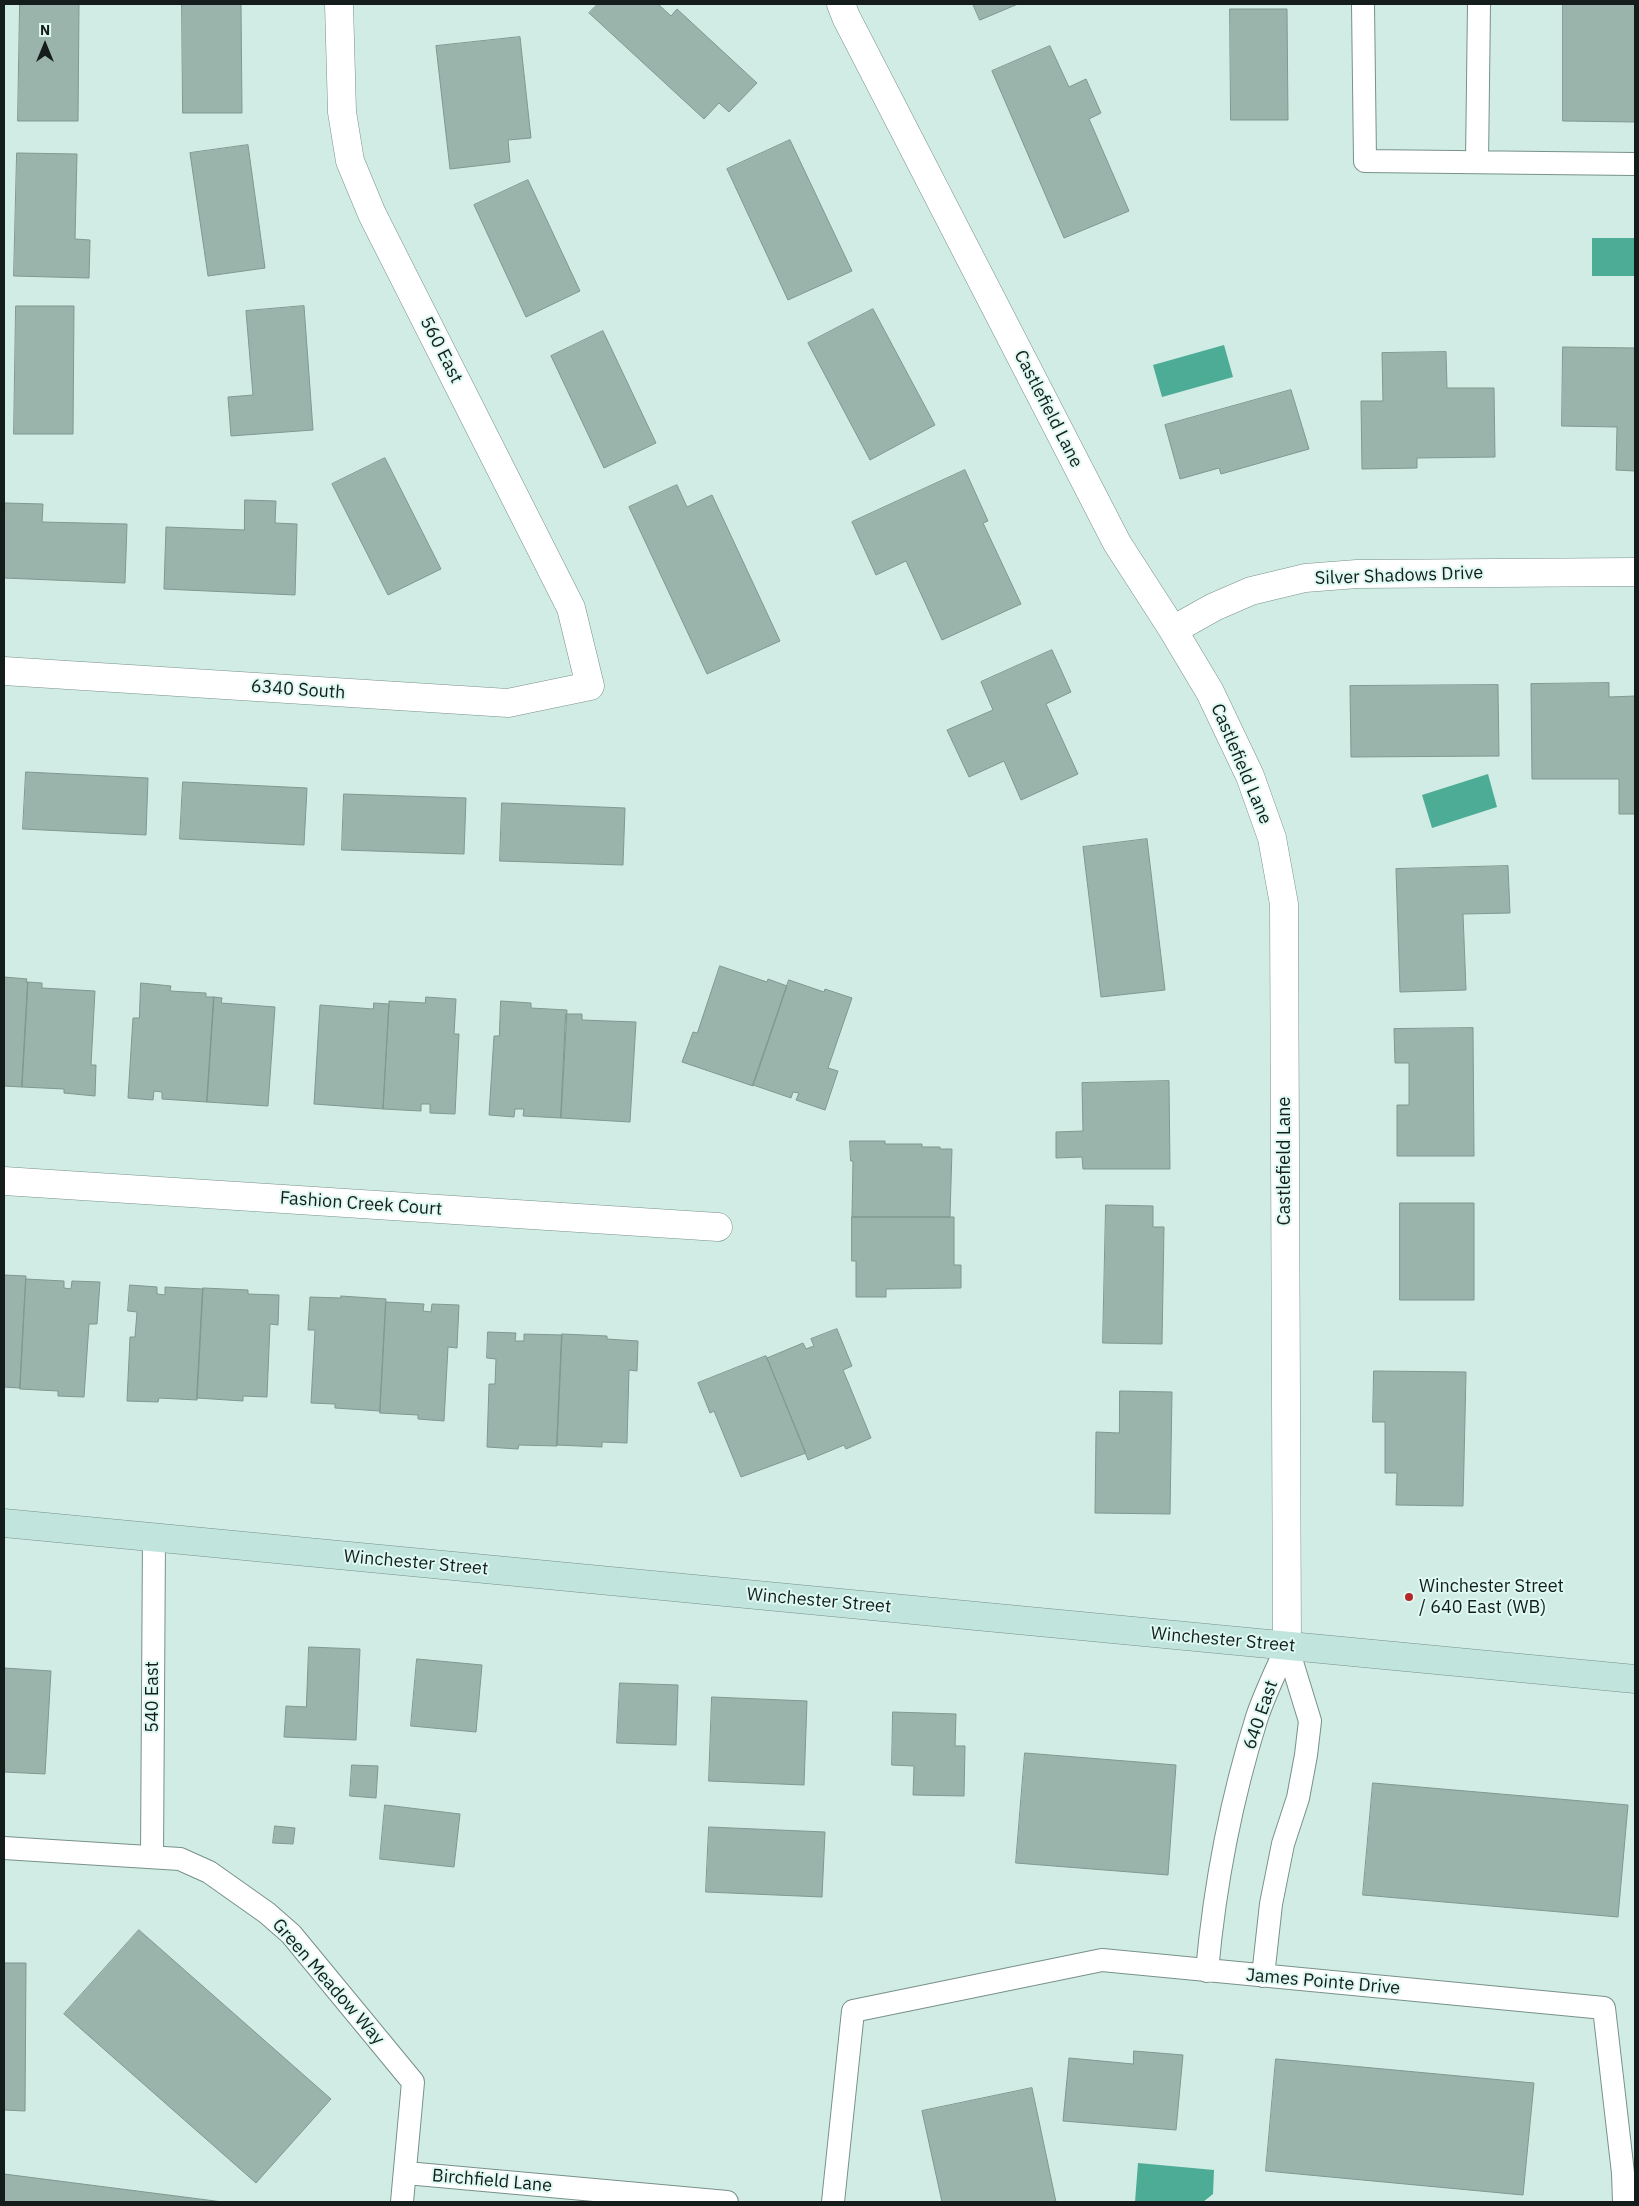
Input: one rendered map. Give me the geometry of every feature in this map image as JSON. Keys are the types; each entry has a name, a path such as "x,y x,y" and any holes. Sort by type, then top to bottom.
{"main road":[{"name":"Winchester Street","path":"4,1523 1635,1679"}],"street":[{"name":"560 East","path":"339,4 342,112 350,161 372,214 571,608 590,686"},
{"name":"Castlefield Lane","path":"841,4 1116,543 1173,630 1210,692 1250,776 1272,838 1284,904 1287,1646"},
{"name":"Silver Shadows Drive","path":"1173,630 1214,607 1251,591 1305,578 1358,574 1635,572"},
{"name":"6340 South","path":"4,671 508,703 590,686"},
{"name":"Fashion Creek Court","path":"4,1181 718,1227"}],"lane":[{"path":"1363,4 1365,161 1635,164"},
{"path":"1477,162 1478,4"},
{"name":"540 East","path":"152,1856 154,1538"},
{"name":"640 East","path":"1207,1971 1213,1903 1225,1833 1258,1716 1287,1646"},
{"name":"640 East","path":"1263,1976 1271,1904 1283,1844 1298,1798 1310,1721 1287,1646"},
{"name":"Green Meadow Way","path":"4,1848 180,1859 209,1872 267,1912 291,1934 413,2082 402,2202"},
{"name":"James Pointe Drive","path":"833,2202 853,2011 1102,1960 1604,2008 1623,2173 1624,2202"},
{"name":"Birchfield Lane","path":"406,2173 727,2202"}],"shaded area":[{"path":"1592,238 1635,238 1635,276 1592,276"},
{"path":"1224,345 1233,377 1162,397 1153,365"},
{"path":"1488,774 1497,807 1432,828 1422,795"},
{"path":"1138,2163 1214,2170 1213,2194 1203,2202 1135,2202"}],"building":[{"path":"20,4 79,4 78,121 18,121"},
{"path":"182,4 241,4 242,113 183,113"},
{"path":"598,4 658,4 671,16 677,9 757,83 729,112 719,103 704,119 589,13"},
{"path":"973,4 1018,4 980,20"},
{"path":"1563,4 1635,4 1635,122 1563,121"},
{"path":"1230,9 1287,9 1288,120 1231,120"},
{"path":"520,37 531,138 508,140 510,162 450,169 436,46"},
{"path":"1050,46 1069,87 1086,79 1101,113 1089,119 1129,211 1064,238 992,71"},
{"path":"790,140 852,271 788,300 727,169"},
{"path":"248,145 265,268 208,276 190,153"},
{"path":"17,153 77,154 75,239 90,240 89,278 14,276"},
{"path":"528,180 580,291 526,317 474,205"},
{"path":"16,306 74,306 73,434 14,434"},
{"path":"304,306 313,430 231,436 228,397 253,395 246,311"},
{"path":"873,309 935,425 870,460 808,343"},
{"path":"603,331 656,443 604,468 551,356"},
{"path":"1563,347 1635,348 1635,471 1616,470 1617,427 1562,426"},
{"path":"1446,352 1447,388 1494,388 1495,457 1417,458 1417,468 1362,469 1361,401 1383,401 1382,353"},
{"path":"1291,390 1309,449 1221,474 1219,468 1180,479 1165,425"},
{"path":"385,458 441,569 388,595 332,484"},
{"path":"965,470 988,521 983,523 1021,604 942,640 906,561 876,575 852,522"},
{"path":"677,485 687,507 712,495 780,641 707,674 629,507"},
{"path":"245,500 276,501 275,523 297,524 295,595 164,589 166,527 244,530"},
{"path":"5,503 43,504 42,522 127,524 125,583 4,578"},
{"path":"1052,650 1071,692 1046,704 1078,774 1021,800 1004,761 969,777 947,730 993,710 981,682"},
{"path":"1609,683 1609,697 1635,696 1635,814 1619,814 1619,779 1532,779 1531,684"},
{"path":"1498,685 1499,756 1351,757 1350,686"},
{"path":"26,772 148,778 146,835 23,829"},
{"path":"183,782 307,788 304,845 180,839"},
{"path":"344,794 466,798 464,854 342,850"},
{"path":"502,803 625,808 623,865 500,861"},
{"path":"1147,839 1165,990 1101,997 1083,847"},
{"path":"1508,866 1510,913 1463,914 1466,990 1400,992 1396,869"},
{"path":"720,966 767,982 768,979 787,986 753,1086 682,1062 693,1032 697,1033"},
{"path":"4,977 27,979 26,982 28,982 22,1087 4,1086"},
{"path":"789,980 824,992 825,989 852,998 828,1068 838,1071 825,1110 796,1100 799,1093 793,1092 791,1098 753,1085"},
{"path":"28,982 42,983 42,988 95,991 91,1065 96,1065 95,1096 64,1093 64,1089 22,1087"},
{"path":"141,983 171,986 170,991 206,993 206,997 214,997 207,1102 162,1099 162,1092 154,1091 153,1100 128,1098 133,1018 139,1018"},
{"path":"214,997 222,998 221,1003 275,1007 268,1106 207,1102"},
{"path":"426,997 456,999 454,1034 459,1034 455,1114 430,1113 430,1104 421,1104 421,1111 383,1109 389,1001 425,1003"},
{"path":"501,1001 531,1003 531,1008 567,1010 561,1118 523,1116 524,1109 515,1109 514,1117 489,1115 494,1036 499,1036"},
{"path":"374,1003 389,1004 383,1109 314,1104 320,1005 373,1009"},
{"path":"566,1014 582,1014 582,1020 636,1022 630,1122 561,1118"},
{"path":"1473,1028 1474,1156 1397,1156 1397,1105 1409,1105 1409,1063 1395,1063 1394,1029"},
{"path":"1169,1081 1170,1169 1083,1169 1082,1157 1056,1158 1056,1132 1083,1131 1082,1083"},
{"path":"850,1141 885,1141 885,1144 922,1144 922,1147 952,1149 950,1217 852,1217 853,1161 851,1161"},
{"path":"1400,1203 1474,1203 1474,1300 1400,1300"},
{"path":"1106,1205 1153,1206 1153,1227 1164,1227 1162,1344 1103,1343"},
{"path":"852,1217 954,1217 954,1265 961,1265 961,1288 886,1289 886,1297 856,1297 856,1261 852,1261"},
{"path":"4,1275 26,1276 20,1388 4,1387"},
{"path":"26,1279 64,1281 64,1288 71,1289 72,1281 100,1282 97,1324 89,1324 84,1397 58,1396 58,1391 20,1389"},
{"path":"130,1285 157,1287 157,1294 165,1295 165,1287 203,1289 197,1400 159,1398 158,1402 127,1401 130,1337 135,1337 137,1312 128,1311"},
{"path":"203,1288 248,1290 248,1294 279,1295 278,1325 270,1324 267,1397 243,1396 243,1401 197,1398"},
{"path":"341,1296 386,1299 380,1411 335,1408 335,1404 311,1403 315,1330 308,1330 310,1297 341,1298"},
{"path":"386,1302 424,1304 423,1311 431,1312 432,1304 459,1305 457,1348 448,1347 444,1421 418,1419 418,1415 380,1413"},
{"path":"837,1329 852,1366 843,1370 871,1438 846,1449 844,1445 808,1460 767,1358 803,1343 806,1349 814,1346 811,1339"},
{"path":"488,1332 516,1333 515,1341 524,1341 524,1334 562,1335 557,1446 519,1445 518,1449 487,1447 489,1384 495,1384 496,1359 487,1358"},
{"path":"562,1334 607,1336 607,1339 638,1341 637,1371 629,1370 627,1443 602,1442 602,1447 557,1445"},
{"path":"766,1356 806,1453 741,1477 714,1411 710,1413 698,1383"},
{"path":"1374,1371 1466,1372 1463,1506 1396,1505 1397,1473 1385,1473 1385,1422 1373,1422"},
{"path":"1120,1391 1172,1392 1170,1514 1095,1513 1096,1432 1119,1433"},
{"path":"309,1647 360,1649 356,1740 284,1737 286,1706 306,1707"},
{"path":"417,1659 482,1665 476,1732 411,1726"},
{"path":"4,1668 51,1671 45,1774 4,1772"},
{"path":"620,1683 678,1685 676,1745 617,1743"},
{"path":"712,1697 807,1701 804,1785 709,1781"},
{"path":"893,1712 956,1714 955,1746 965,1746 964,1796 913,1795 914,1766 892,1765"},
{"path":"1025,1753 1176,1765 1168,1875 1016,1863"},
{"path":"352,1765 378,1766 376,1798 350,1796"},
{"path":"1373,1783 1628,1805 1618,1917 1363,1895"},
{"path":"385,1805 460,1814 454,1867 380,1859"},
{"path":"275,1826 295,1828 293,1844 273,1843"},
{"path":"709,1827 825,1832 822,1897 706,1892"},
{"path":"139,1930 331,2099 256,2183 64,2014"},
{"path":"4,1963 26,1963 25,2111 4,2110"},
{"path":"1134,2051 1183,2055 1176,2130 1063,2121 1069,2058 1133,2064"},
{"path":"1276,2059 1534,2083 1523,2195 1266,2171"},
{"path":"1032,2088 1056,2202 942,2202 922,2111"},
{"path":"4,2174 223,2202 4,2202"}],"place":[{"name":"Winchester Street / 640 East (WB)","path":"1409,1597"}]}
